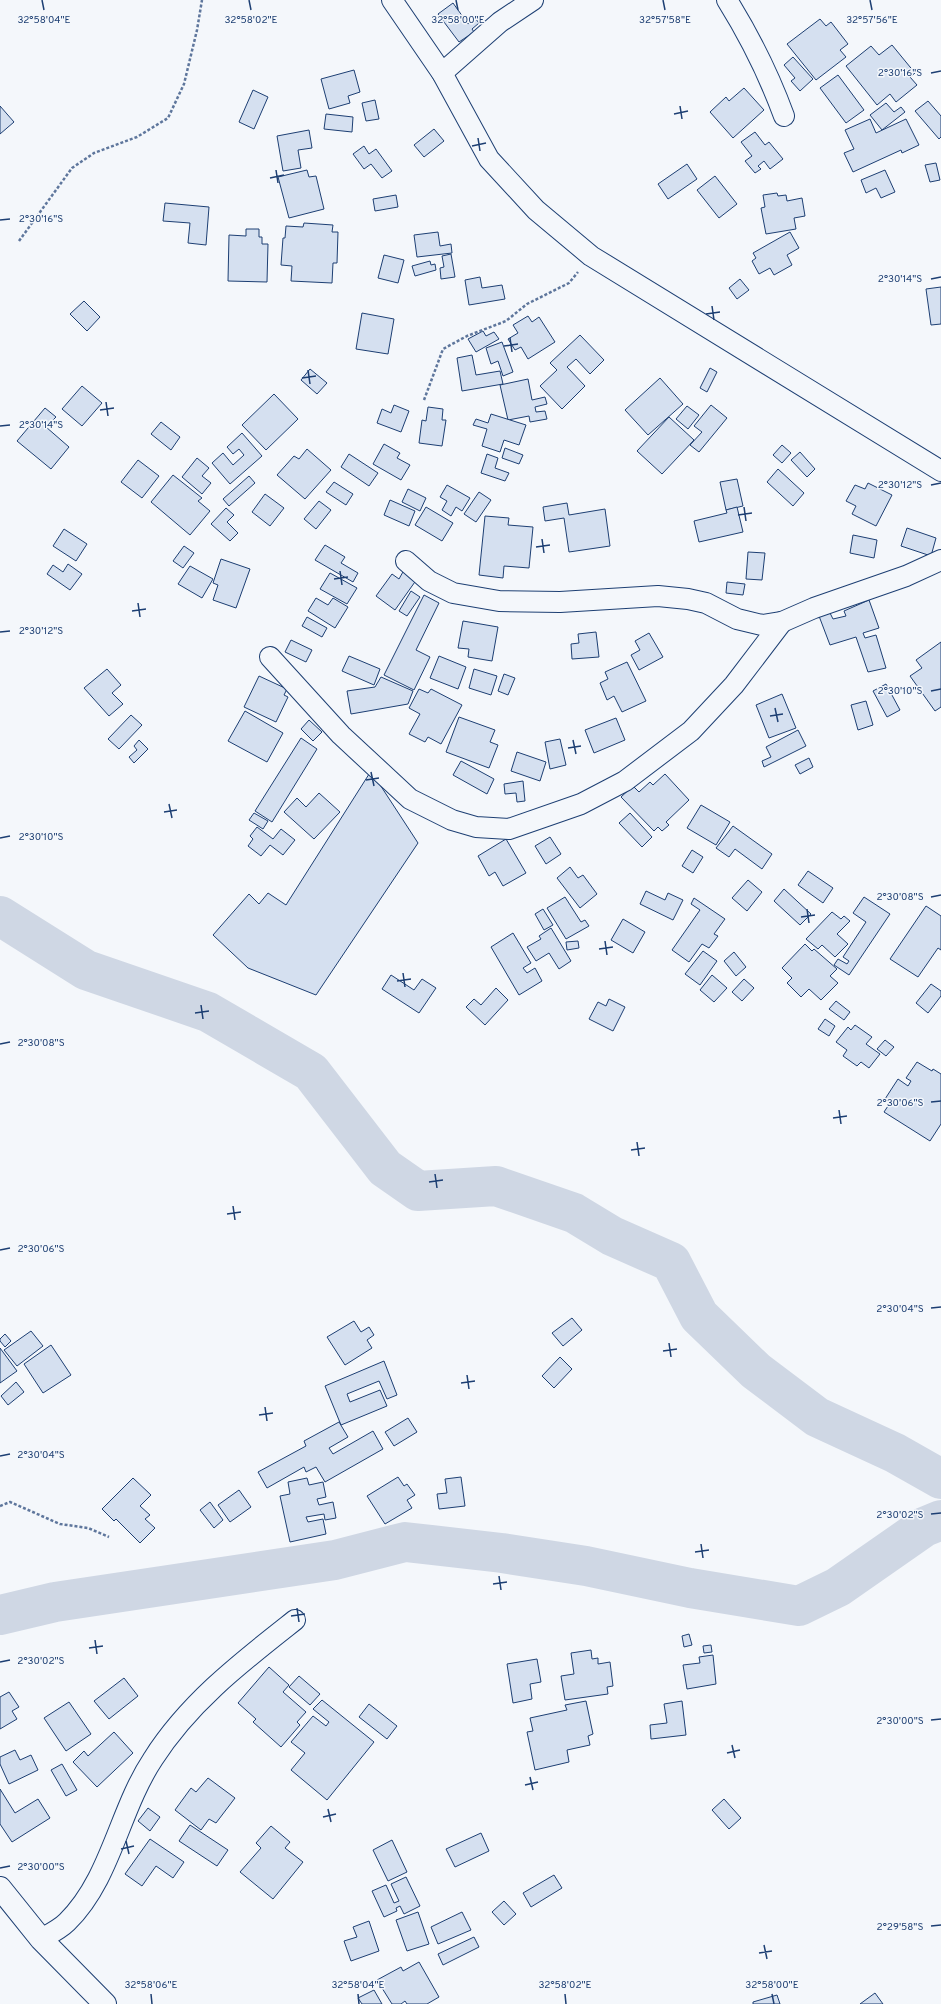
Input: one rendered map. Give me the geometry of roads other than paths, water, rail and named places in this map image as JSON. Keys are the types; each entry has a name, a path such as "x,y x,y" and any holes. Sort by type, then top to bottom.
{"street":[{"path":"392,0 442,73 489,159 536,210 591,256 941,471"},
{"path":"442,73 500,22 533,0"},
{"path":"727,0 743,26 772,83 784,116"},
{"path":"406,561 430,581 454,593 476,597 499,601 560,602 658,596 688,598 706,603 737,619 762,625 782,622 814,608 906,576 941,560"},
{"path":"270,657 341,735 410,799 452,820 476,827 509,829 581,804 625,781 691,731 734,685 782,622"},
{"path":"42,1939 66,1923 88,1896 152,1760 177,1726 226,1674 295,1620"},
{"path":"0,1888 42,1939 106,2004"}],"waterway":[{"path":"0,916 86,970 208,1012 311,1072 385,1168 418,1191 496,1186 574,1213 612,1236 671,1262 699,1316 756,1371 817,1417 895,1453 941,1479"},
{"path":"0,1615 55,1602 335,1560 405,1542 502,1553 586,1566 690,1588 799,1606 838,1587 924,1527 941,1520"}]}
